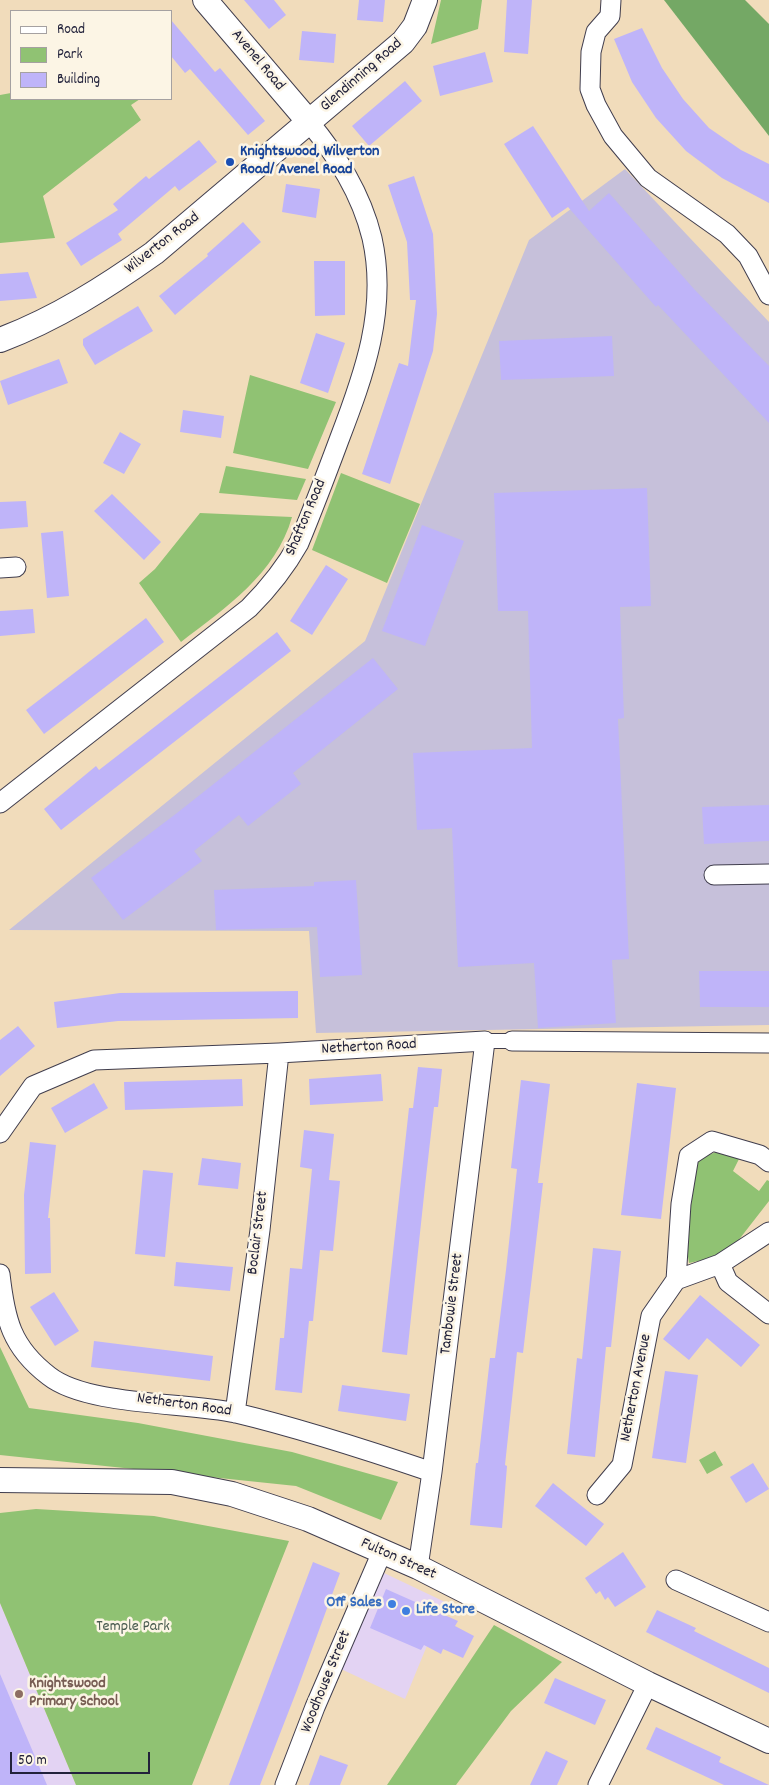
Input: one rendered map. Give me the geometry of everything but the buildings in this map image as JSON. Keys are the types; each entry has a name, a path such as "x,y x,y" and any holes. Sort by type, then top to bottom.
{"street":[{"name":"Avenel Road","path":"205,0 309,122"},
{"name":"Glendinning Road","path":"309,122 403,42 415,26 425,0"},
{"path":"611,0 610,16 596,32 591,52 590,89 596,105 613,136 648,178 727,234 748,256 769,296"},
{"name":"Wilverton Road","path":"0,340 26,330 112,283 154,253 309,122"},
{"name":"Shafton Road","path":"0,803 248,608 270,586 288,563 299,543 359,388 370,351 376,311 372,239 362,207 349,177 332,150 309,122"},
{"path":"714,875 769,874"},
{"name":"Netherton Road","path":"0,1133 33,1086 94,1060 279,1053 485,1041 769,1043"},
{"name":"Tambowie Street","path":"418,1567 432,1472 485,1041"},
{"name":"Boclair Street","path":"235,1413 260,1230 279,1053"},
{"name":"Netherton Avenue","path":"597,1495 622,1465 652,1316 676,1280 681,1204 689,1156 712,1141 760,1155 769,1162"},
{"path":"676,1280 720,1264 769,1232"},
{"path":"720,1264 728,1282 769,1314"},
{"name":"Netherton Road","path":"0,1274 8,1326 25,1353 49,1377 79,1392 235,1413 340,1441 432,1472"},
{"name":"Fulton Street","path":"2,1479 172,1482 232,1494 308,1519 418,1567 648,1684 769,1741"},
{"name":"Woodhouse Street","path":"285,1785 315,1707 382,1552"},
{"path":"676,1580 769,1622"},
{"path":"598,1785 648,1684"}],"shaded area":[{"path":"625,169 769,322 769,1025 316,1033 309,931 9,930 365,641 529,240"},
{"path":"384,1573 445,1602 405,1699 341,1669"},
{"name":"Knightswood Primary School","path":"0,1603 76,1785 0,1785"}],"green space":[{"path":"441,0 482,0 478,29 431,44"},
{"path":"664,0 745,0 769,24 769,136"},
{"path":"10,93 10,100 138,100 131,105 141,120 43,196 55,238 0,243 0,95"},
{"path":"250,375 336,402 308,469 233,453"},
{"path":"226,466 306,479 297,500 219,493"},
{"path":"341,473 420,504 387,583 312,550"},
{"path":"200,513 292,517 274,556 261,573 231,603 181,642 139,583 155,569"},
{"path":"718,1151 739,1159 733,1171 759,1191 767,1180 769,1181 769,1201 727,1255 689,1263 686,1244 697,1160"},
{"path":"0,1347 29,1408 138,1423 292,1452 398,1482 381,1520 296,1486 0,1455"},
{"path":"715,1451 723,1465 707,1474 699,1460"},
{"name":"Temple Park","path":"36,1509 154,1516 289,1541 192,1785 76,1785 0,1603 0,1513"},
{"path":"494,1625 562,1662 511,1711 456,1785 387,1785"}],"place":[{"name":"Knightswood, Wilverton Road/ Avenel Road","path":"230,162"},
{"name":"Off Sales","path":"392,1604"},
{"name":"Life Store","path":"406,1611"},
{"name":"Knightswood Primary School","path":"19,1694"}]}
